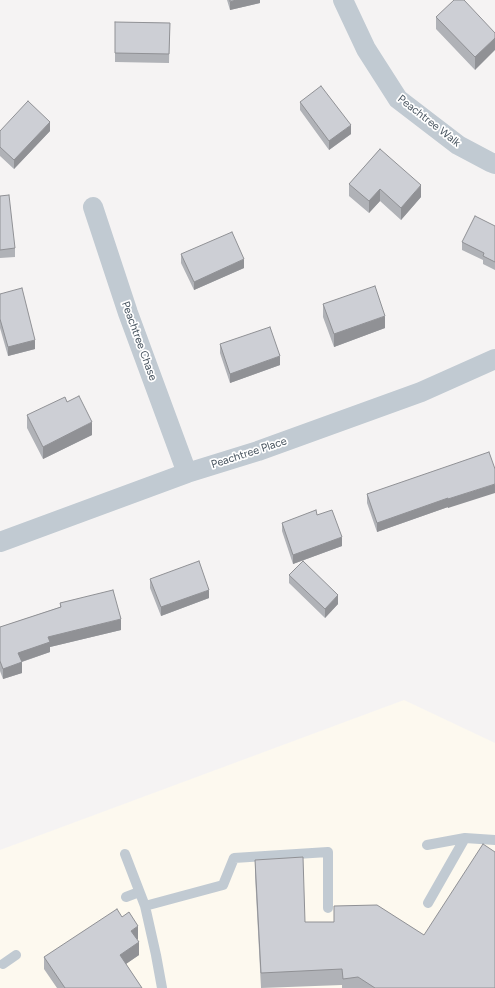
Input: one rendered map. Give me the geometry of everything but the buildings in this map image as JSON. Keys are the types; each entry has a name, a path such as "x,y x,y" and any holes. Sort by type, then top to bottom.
{"street":[{"name":"Peachtree Walk","path":"343,0 366,49 398,99 458,145 495,164"},
{"name":"Peachtree Chase","path":"93,207 128,313 187,474"},
{"name":"Peachtree Place","path":"0,542 187,474 258,452 421,392 495,359"}],"lane":[{"path":"427,845 465,838 495,840"},
{"path":"428,903 465,838"},
{"path":"145,906 223,884 234,858 328,852 328,908"},
{"path":"125,854 145,906 162,988"},
{"path":"126,897 139,892"},
{"path":"3,964 16,955"}],"shaded area":[{"path":"404,700 495,743 495,988 0,988 0,850"}]}
